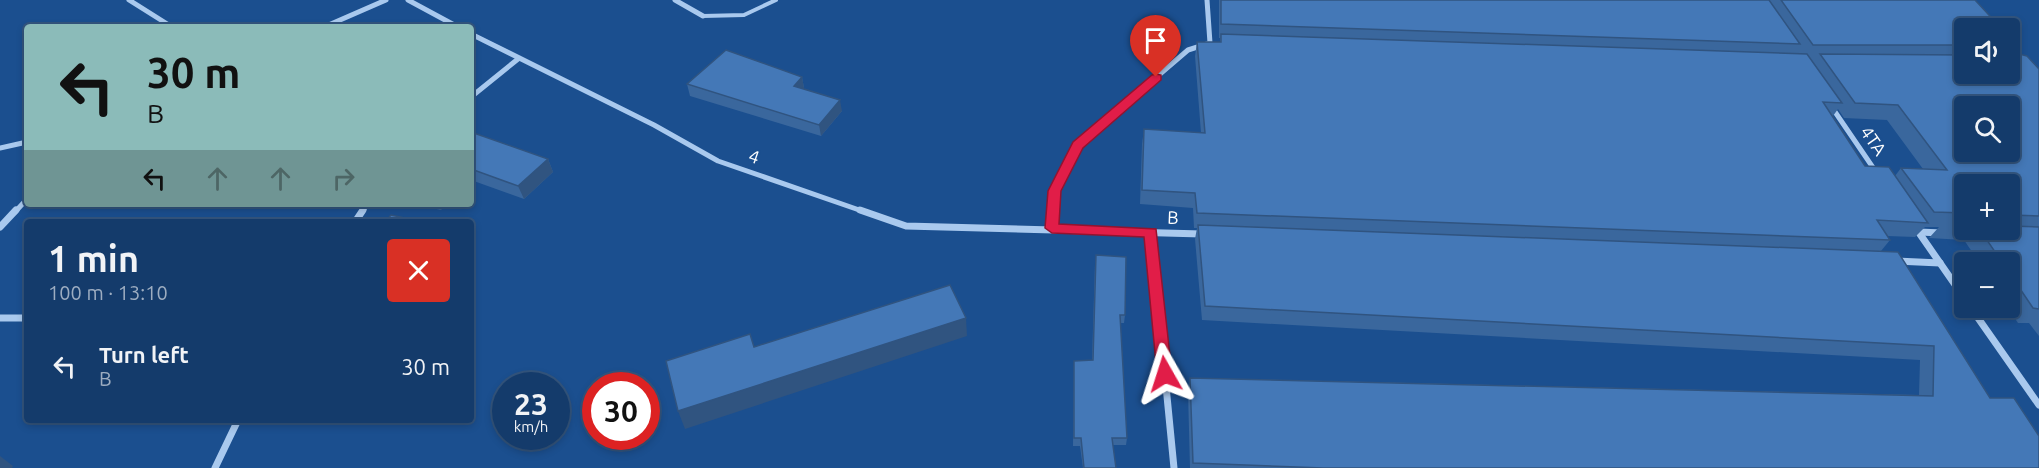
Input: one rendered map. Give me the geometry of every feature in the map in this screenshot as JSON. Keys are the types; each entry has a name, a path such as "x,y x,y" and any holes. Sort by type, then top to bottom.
{"street":[{"path":"129,0 167,24"},
{"path":"331,24 387,0"},
{"path":"408,0 452,24"},
{"path":"675,0 703,16"},
{"path":"1207,0 1210,43"},
{"name":"4","path":"474,36 654,125 718,161 906,226 1052,228"},
{"path":"1052,228 1055,191 1077,145 1188,50 1210,43 1221,43"},
{"path":"474,95 518,59"},
{"name":"4TA","path":"1827,101 1880,176"},
{"path":"0,148 24,142"},
{"path":"0,227 24,202"},
{"path":"1912,223 1954,283"},
{"name":"B","path":"1052,228 1210,235"},
{"path":"1151,232 1174,468"},
{"path":"1919,232 1952,234"},
{"path":"1892,261 1940,263"},
{"path":"0,318 24,318"},
{"path":"1978,318 2039,405"},
{"path":"215,468 237,423"}],"lane":[{"path":"703,16 744,15 777,0"}],"building":[{"path":"1221,0 1769,0 1800,44 1221,24"},
{"path":"1781,0 1975,0 1992,18 1954,18 1954,45 1813,45"},
{"path":"1221,34 1807,54 1842,103 1823,102 1865,166 1889,167 1928,223 1877,220 1890,240 1197,213 1195,193 1142,190 1144,129 1205,133 1197,42 1221,42"},
{"path":"726,50 802,77 794,86 840,100 819,125 687,84"},
{"path":"1820,54 1954,55 1954,84 2020,84 2020,54 2027,56 2039,69 2039,216 2020,215 2020,174 1954,174 1954,213 1934,212 1901,168 1947,170 1898,105 1855,103"},
{"path":"474,133 548,159 518,186 474,170"},
{"path":"391,215 409,219 388,219"},
{"path":"1198,225 1898,252 1990,398 2014,398 2039,436 2039,468 1323,468 1193,463 1190,378 1933,396 1934,346 1205,306"},
{"path":"2020,226 2039,227 2039,309 2033,308 2020,289 2020,252 1995,252 1987,240 2020,240"},
{"path":"1096,255 1126,257 1125,315 1120,315 1127,438 1112,438 1116,468 1084,468 1081,438 1074,438 1074,361 1093,360"},
{"path":"950,285 966,318 678,411 666,361 750,334 754,347"}],"route":[{"path":"1156,77 1077,145 1055,191 1052,228 1151,232 1165,374"}]}
